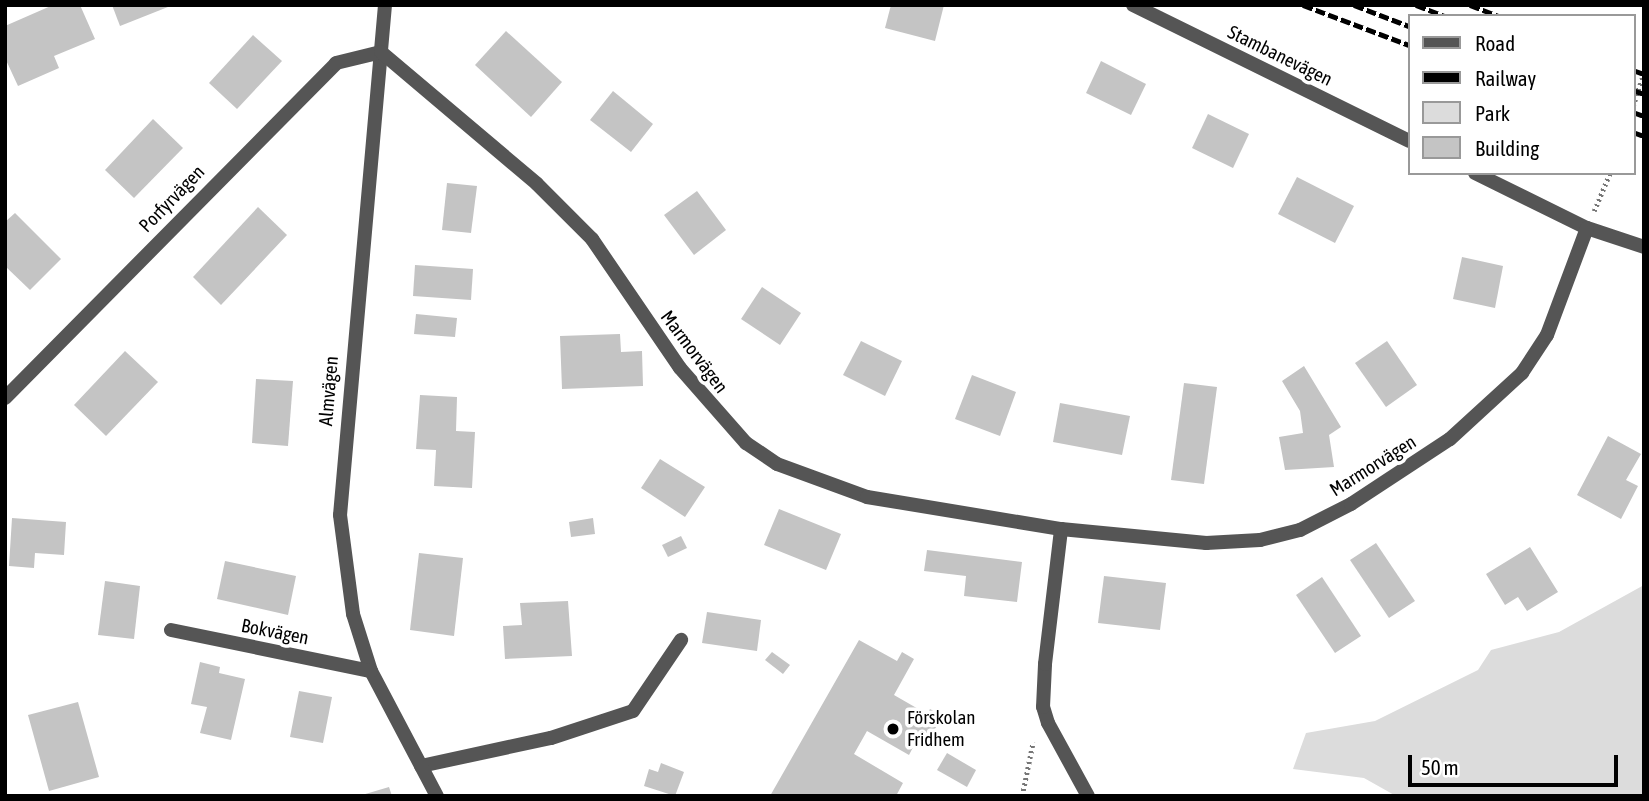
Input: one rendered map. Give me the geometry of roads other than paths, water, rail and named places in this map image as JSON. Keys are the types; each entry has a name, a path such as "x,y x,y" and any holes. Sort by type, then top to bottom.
{"street":[{"name":"Almvägen","path":"385,5 340,515 353,614 371,671 437,796"},
{"name":"Stambanevägen","path":"1133,5 1408,141"},
{"name":"Porfyrvägen","path":"5,398 336,63 381,52"},
{"name":"Marmorvägen","path":"381,52 537,184 592,239 680,368 746,443 777,464 867,497 1061,528 1206,542 1260,540 1300,530 1361,499 1450,439 1522,373 1547,335 1587,228"},
{"path":"1479,175 1587,228 1644,247"},
{"path":"1061,528 1045,664 1043,707 1048,723 1088,796"},
{"name":"Bokvägen","path":"170,630 371,671"},
{"path":"421,766 551,738 634,711 681,640"}],"railway":[{"path":"1303,5 1408,45"},
{"path":"1354,5 1408,26"},
{"path":"1416,5 1439,14"},
{"path":"1470,5 1493,14"},
{"path":"1635,71 1644,74"},
{"path":"1635,91 1644,94"},
{"path":"1635,113 1644,116"},
{"path":"1635,133 1644,136"}],"place":[{"name":"Förskolan Fridhem","path":"893,729"}]}
